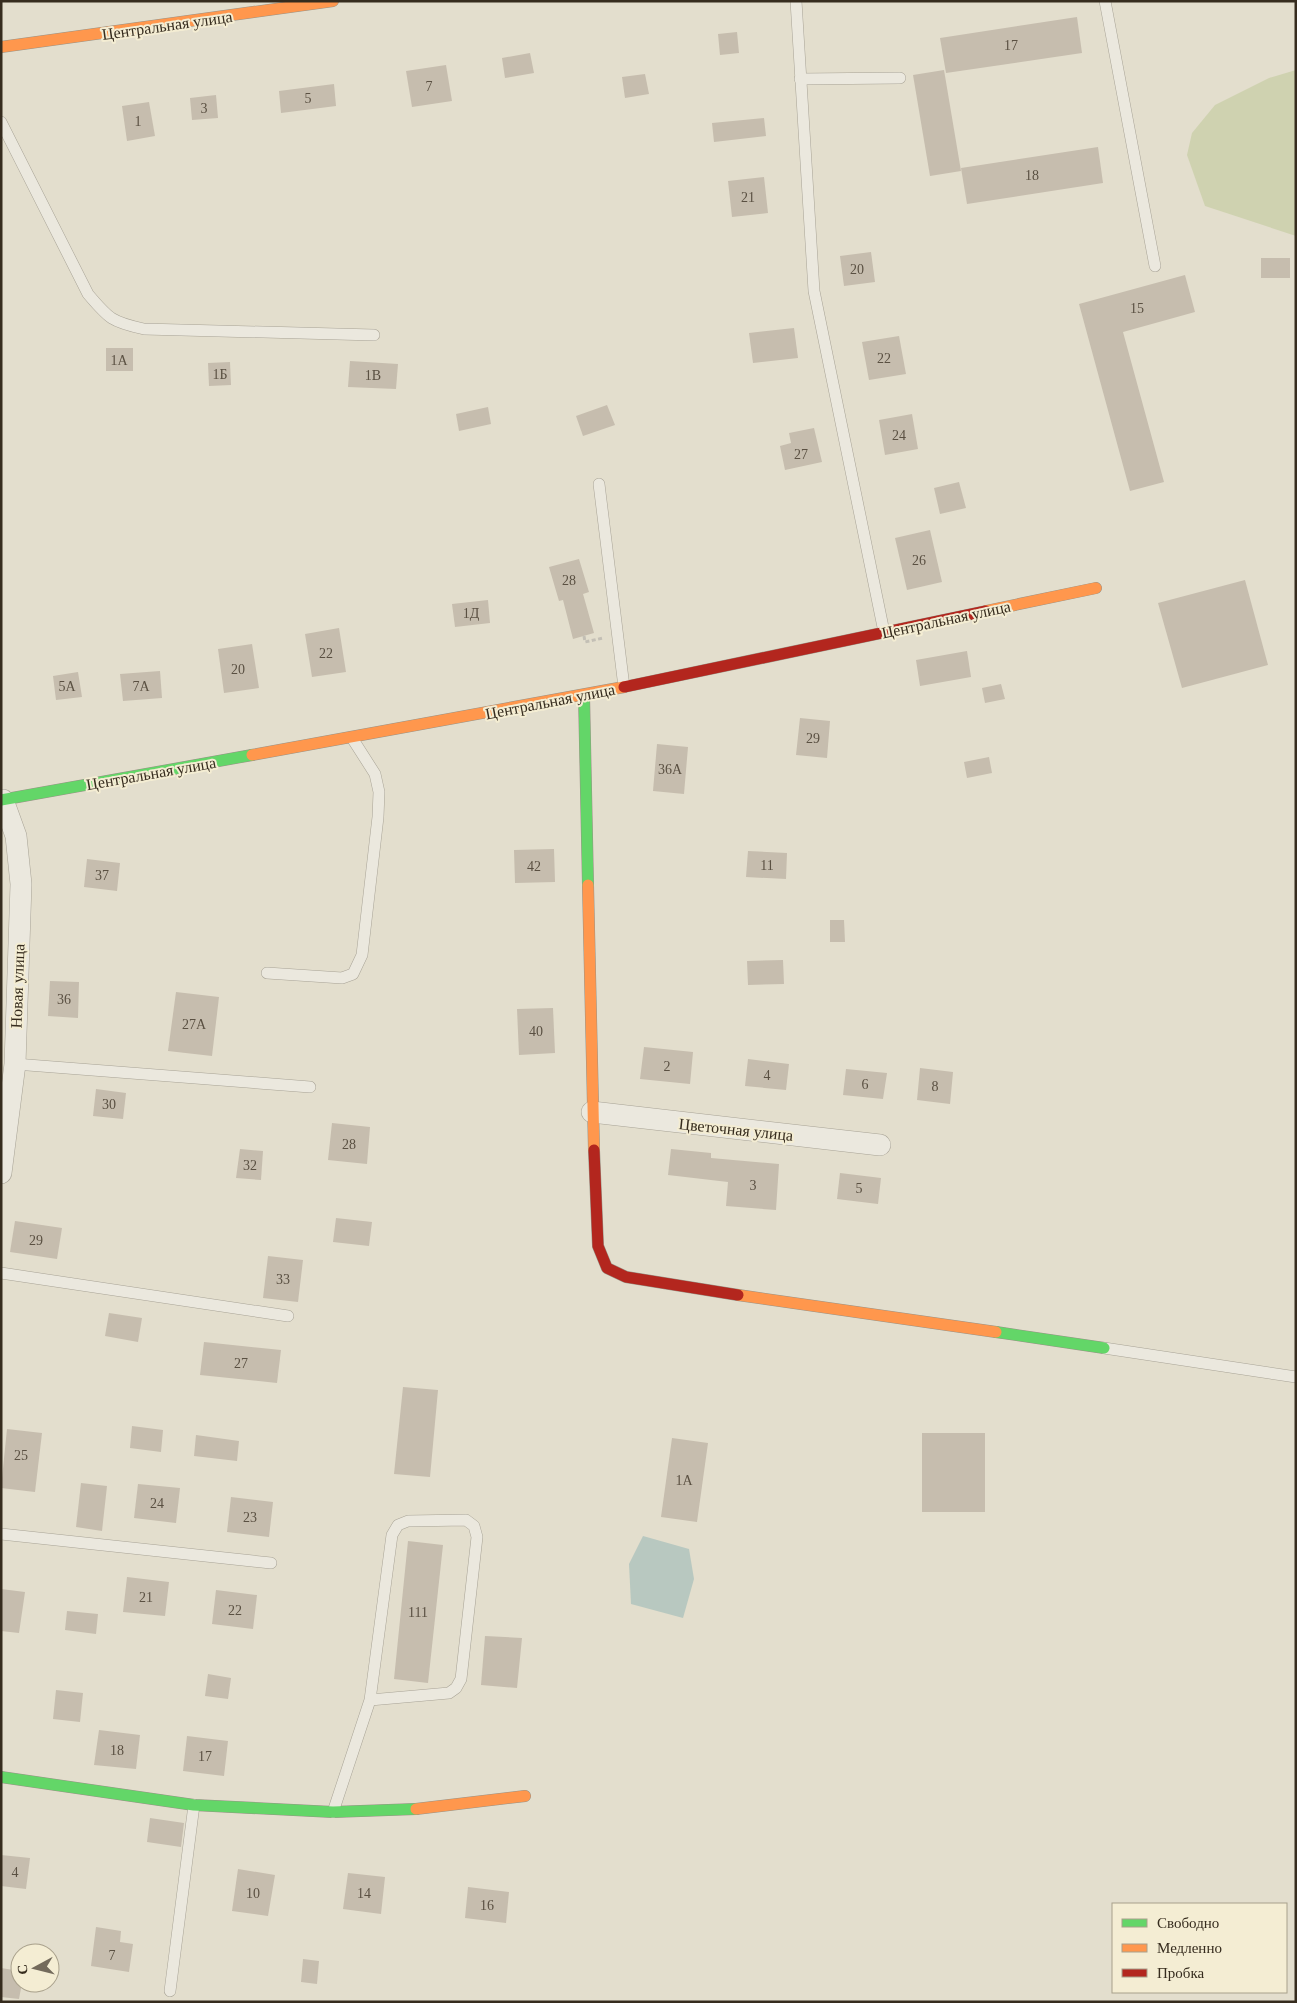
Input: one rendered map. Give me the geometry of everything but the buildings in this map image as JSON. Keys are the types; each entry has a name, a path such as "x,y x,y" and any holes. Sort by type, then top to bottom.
{"street":[{"name":"Центральная улица","path":"1,46 333,1"},
{"name":"Центральная улица","path":"2,800 584,695 1096,588"},
{"path":"584,695 592,1112 598,1246 607,1268 626,1277 1104,1348"},
{"name":"Новая улица","path":"1,1173 15,1064 21,884 16,836 2,800"},
{"name":"Цветочная улица","path":"592,1112 880,1145"},
{"path":"1,1777 194,1806 333,1812 428,1809 471,1801 525,1796"}],"lane":[{"path":"796,1 814,291 884,632"},
{"path":"1105,1 1155,266"},
{"path":"800,78 900,78"},
{"path":"1,122 88,294 107,317 119,323 144,329 374,335"},
{"path":"599,484 624,687"},
{"path":"267,973 342,978 352,974 362,955 375,847 379,792 375,774 352,738"},
{"path":"15,1064 310,1087"},
{"path":"1,1273 288,1316"},
{"path":"1104,1348 1296,1377"},
{"path":"333,1812 370,1700 392,1535 398,1524 408,1520 466,1520 474,1526 477,1537 461,1679 456,1688 449,1693 370,1700"},
{"path":"1,1534 271,1563"},
{"path":"170,1991 194,1806"}],"path":[{"path":"584,636 585,642 618,634"}],"green space":[{"path":"1296,70 1296,236 1205,206 1187,155 1192,133 1215,105 1269,78"}],"shaded area":[{"path":"643,1536 689,1549 694,1579 683,1618 631,1604 629,1564"}],"traffic: fast":[{"path":"584,695 588,885"},
{"path":"1,800 252,755"},
{"path":"996,1332 1104,1348"},
{"path":"1,1777 194,1805 333,1812 416,1809"}],"traffic: slow":[{"path":"1,47 333,1"},
{"path":"986,611 1096,588"},
{"path":"252,755 624,687"},
{"path":"588,885 594,1150"},
{"path":"738,1295 996,1332"},
{"path":"416,1809 525,1796"}],"traffic: jam":[{"path":"624,687 986,611"},
{"path":"594,1150 598,1246 607,1268 626,1277 738,1295"}]}
